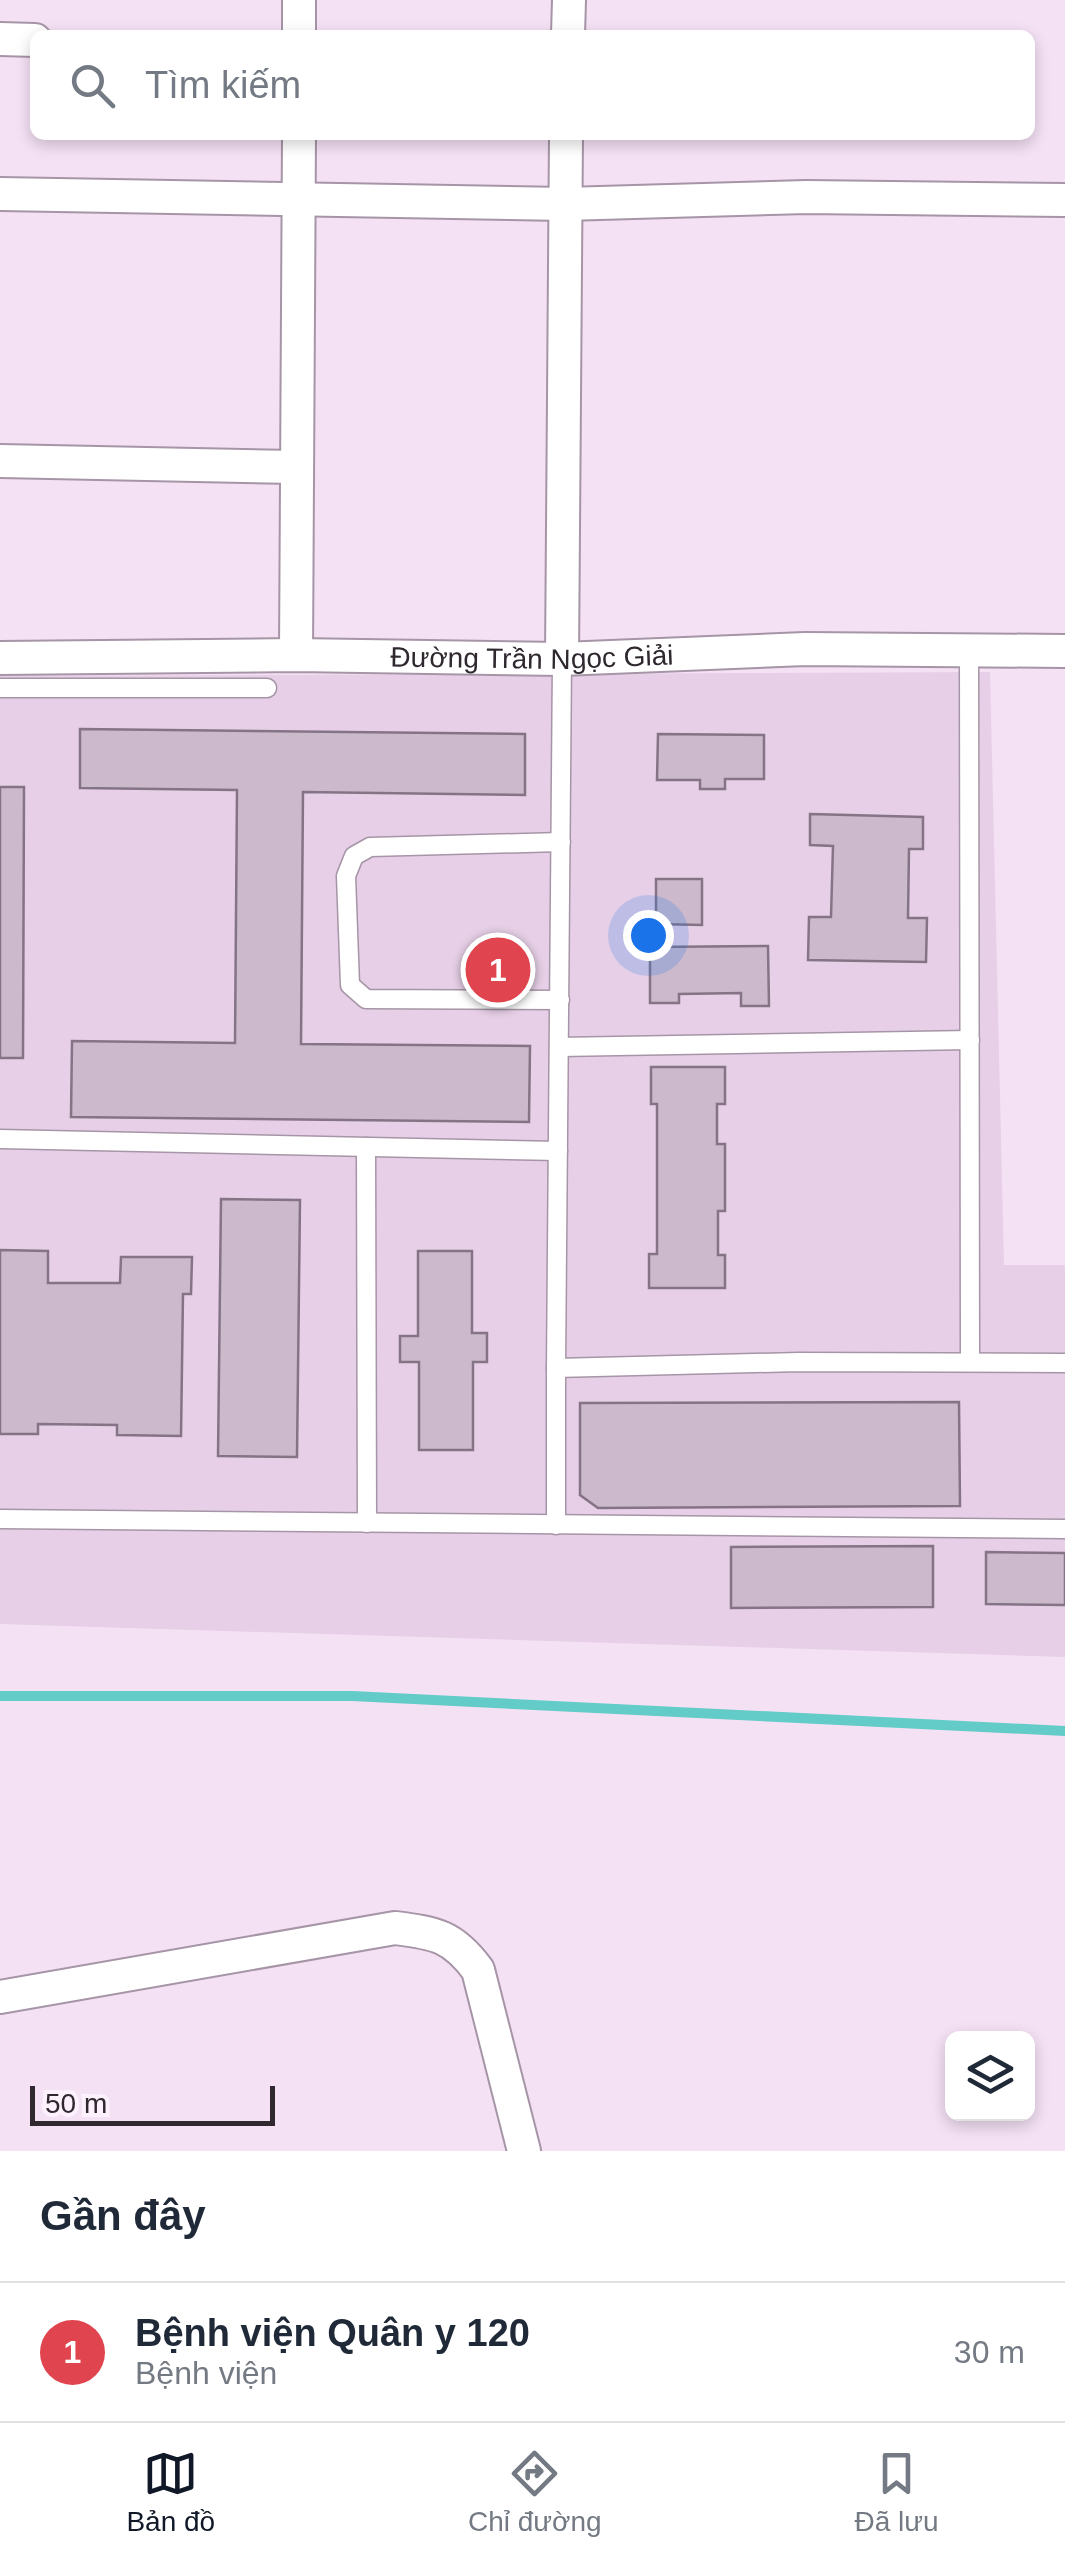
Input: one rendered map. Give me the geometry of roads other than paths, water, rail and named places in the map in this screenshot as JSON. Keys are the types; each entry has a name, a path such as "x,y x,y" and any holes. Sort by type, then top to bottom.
{"street":[{"path":"299,0 299,30"},
{"path":"568,30 569,0"},
{"path":"0,39 30,40"},
{"path":"296,655 299,140"},
{"path":"562,659 566,140"},
{"path":"0,194 565,204 806,197 1065,200"},
{"path":"0,460 295,466"},
{"name":"Đường Trần Ngọc Giải","path":"0,658 296,655 562,659 806,648 1065,651"},
{"path":"0,1997 395,1928 431,1932 460,1946 478,1970 524,2151"}],"lane":[{"path":"969,649 970,1360"},
{"path":"556,1525 562,659"},
{"path":"0,688 267,688"},
{"path":"560,1000 366,998 350,984 346,876 354,856 370,847 561,842"},
{"path":"559,1047 970,1040"},
{"path":"0,1139 558,1151"},
{"path":"366,1146 366,1523"},
{"path":"556,1368 970,1360 1065,1363"},
{"path":"0,1520 1065,1529"}],"waterway":[{"path":"0,1696 352,1696 1065,1731"}],"place":[{"name":"Bệnh viện Quân y 120","path":"498,970"}]}
